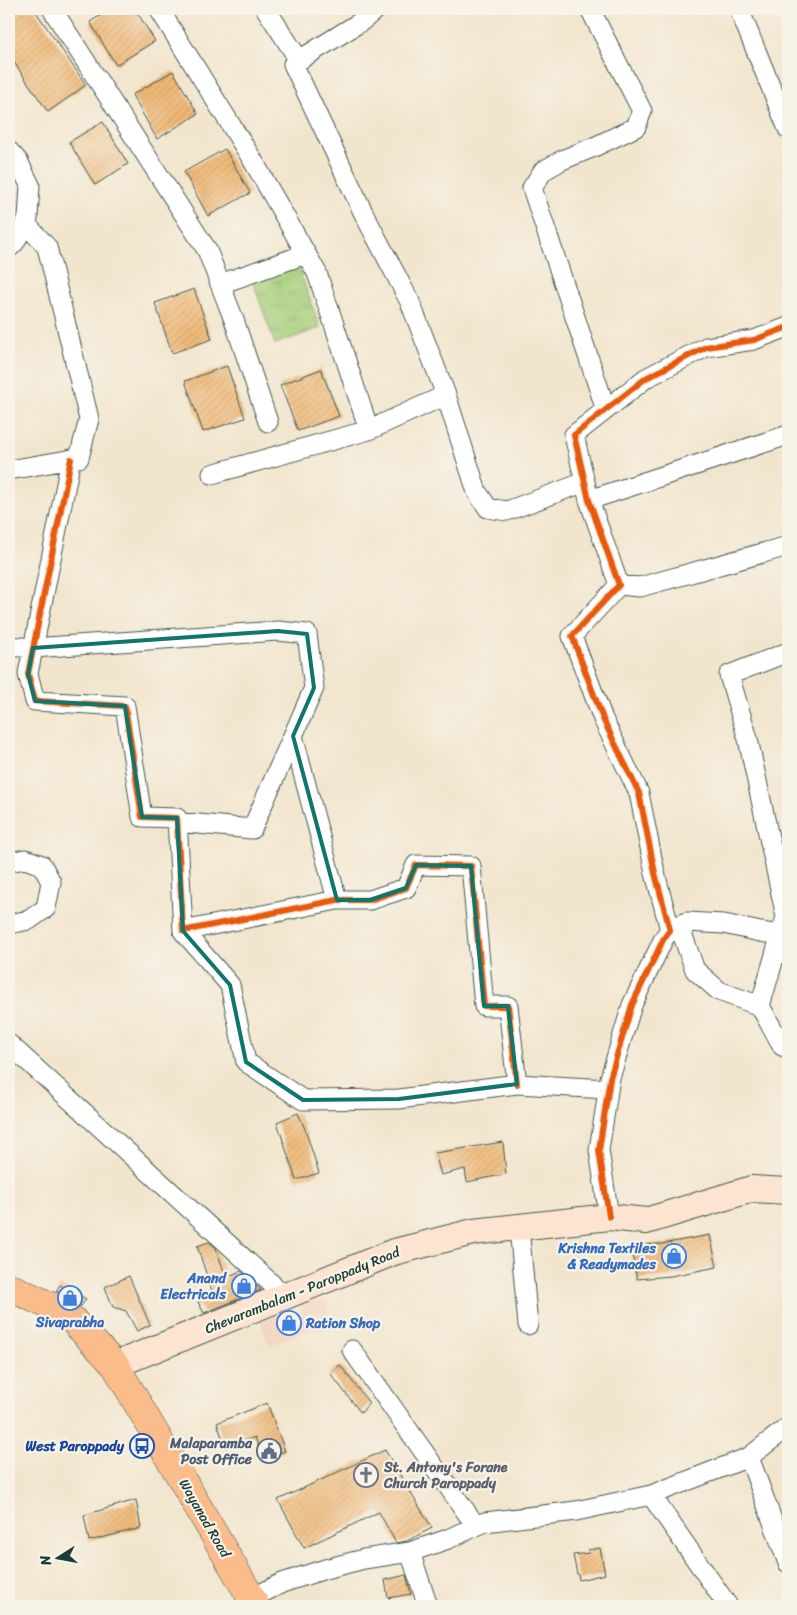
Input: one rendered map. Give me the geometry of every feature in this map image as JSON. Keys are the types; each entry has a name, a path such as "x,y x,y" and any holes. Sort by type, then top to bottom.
{"highway":[{"name":"Wayanad Road","path":"9,1286 66,1312 114,1365 254,1602"}],"main road":[{"name":"Chevarambalam - Paroppady Road","path":"114,1365 394,1252 473,1232 608,1217 646,1221 752,1189 788,1190"}],"street":[{"path":"52,9 207,250 234,320 268,422"},
{"path":"159,9 252,159 317,273 369,430"},
{"path":"266,9 299,60"},
{"path":"376,9 362,21 293,64 364,214 410,302 446,395 477,492 488,508 508,511 788,435"},
{"path":"590,9 642,111 636,128 562,160 543,171 532,188 606,410"},
{"path":"740,9 788,129"},
{"path":"9,151 18,161 30,184 28,218 15,242 9,248"},
{"path":"9,470 79,458 90,419 48,247 25,224"},
{"path":"220,284 306,254"},
{"path":"619,585 587,491 574,435 646,378 706,347 754,340 788,327"},
{"path":"212,474 369,430 446,395"},
{"path":"71,459 28,674 35,702 126,706 142,817 177,818 183,931 230,985 246,1062 303,1100 399,1099 517,1084 608,1090"},
{"path":"619,585 640,587 788,546"},
{"path":"619,585 572,636 603,719 639,793 655,873 675,928 694,970 719,991 760,1006 782,1046 788,1048"},
{"path":"9,646 33,648 278,632 307,634 314,688 252,829 178,822"},
{"path":"760,1006 784,935 786,917 748,740 729,675 788,652"},
{"path":"293,736 337,900"},
{"path":"9,862 25,859 42,864 51,882 46,908 29,920 9,924"},
{"path":"183,931 337,900 370,900 406,888 416,865 471,866 484,1006 508,1006 517,1084"},
{"path":"608,1217 599,1150 610,1078 632,1005 664,938 675,928 687,922 724,924 784,935"},
{"path":"9,1044 285,1296"},
{"path":"519,1227 528,1325"},
{"path":"352,1350 476,1526"},
{"path":"254,1602 282,1583 364,1559 410,1552 448,1539 485,1522 576,1511 651,1495 749,1457 788,1427"},
{"path":"749,1457 788,1563"},
{"path":"651,1495 728,1606"},
{"path":"410,1552 428,1606"}],"highlighted area":[{"path":"278,631 307,634 314,688 293,736 337,900 370,900 406,888 416,865 471,866 484,1006 508,1006 517,1084 399,1099 303,1100 246,1062 230,985 183,931 177,818 142,817 125,706 35,701 28,674 33,648"}],"shaded area":[{"path":"302,1299 328,1302 325,1331 310,1330 269,1345 257,1312 278,1304 284,1320 300,1315"}],"green space":[{"path":"293,252 320,328 275,344 248,268"}],"building":[{"path":"9,9 34,9 86,85 48,112 9,55"},
{"path":"111,9 135,9 155,41 116,65 90,22"},
{"path":"173,71 198,114 157,139 132,95"},
{"path":"103,122 128,164 95,185 69,142"},
{"path":"225,149 250,193 208,216 184,172"},
{"path":"194,289 212,339 172,353 155,303"},
{"path":"227,366 245,418 203,432 185,381"},
{"path":"321,369 339,416 298,431 280,385"},
{"path":"298,1113 319,1173 296,1180 277,1122"},
{"path":"503,1142 506,1174 467,1182 465,1169 441,1175 435,1153"},
{"name":"Krishna Textiles & Readymades","path":"710,1235 717,1267 671,1276 637,1279 630,1245 662,1244"},
{"path":"209,1242 216,1248 226,1277 241,1271 261,1290 204,1313 198,1302 213,1294 197,1246"},
{"path":"129,1276 150,1325 137,1331 126,1311 113,1307 105,1287"},
{"path":"60,1285 86,1299 81,1306 73,1299 56,1291"},
{"path":"340,1365 369,1403 361,1413 330,1373"},
{"path":"267,1403 285,1451 263,1459 255,1437 226,1448 217,1423"},
{"name":"St. Antony's Forane Church Paroppady","path":"385,1450 432,1528 407,1541 396,1543 379,1512 304,1548 278,1500"},
{"path":"136,1500 141,1528 89,1541 84,1515"},
{"path":"600,1548 605,1574 579,1580 573,1555 589,1553 588,1550"},
{"path":"406,1575 411,1594 388,1598 385,1580"}],"cycle path":[{"path":"609,1217 599,1150 610,1078 632,1005 664,938 670,930 655,873 639,793 603,719 572,636 619,585 589,500 574,435 646,378 706,347 754,340 788,327"},
{"path":"71,459 28,674 35,701 125,706 142,817 177,818 183,931 337,900 370,900 406,888 416,865 471,866 484,1006 508,1006 517,1084"}],"place":[{"name":"Krishna Textiles & Readymades","path":"674,1256"},
{"name":"Anand Electricals","path":"244,1286"},
{"name":"Sivaprabha","path":"70,1298"},
{"name":"Ration Shop","path":"289,1323"},
{"name":"West Paroppady","path":"142,1446"},
{"name":"Malaparamba Post Office","path":"269,1451"},
{"name":"St. Antony's Forane Church Paroppady","path":"366,1475"}]}
